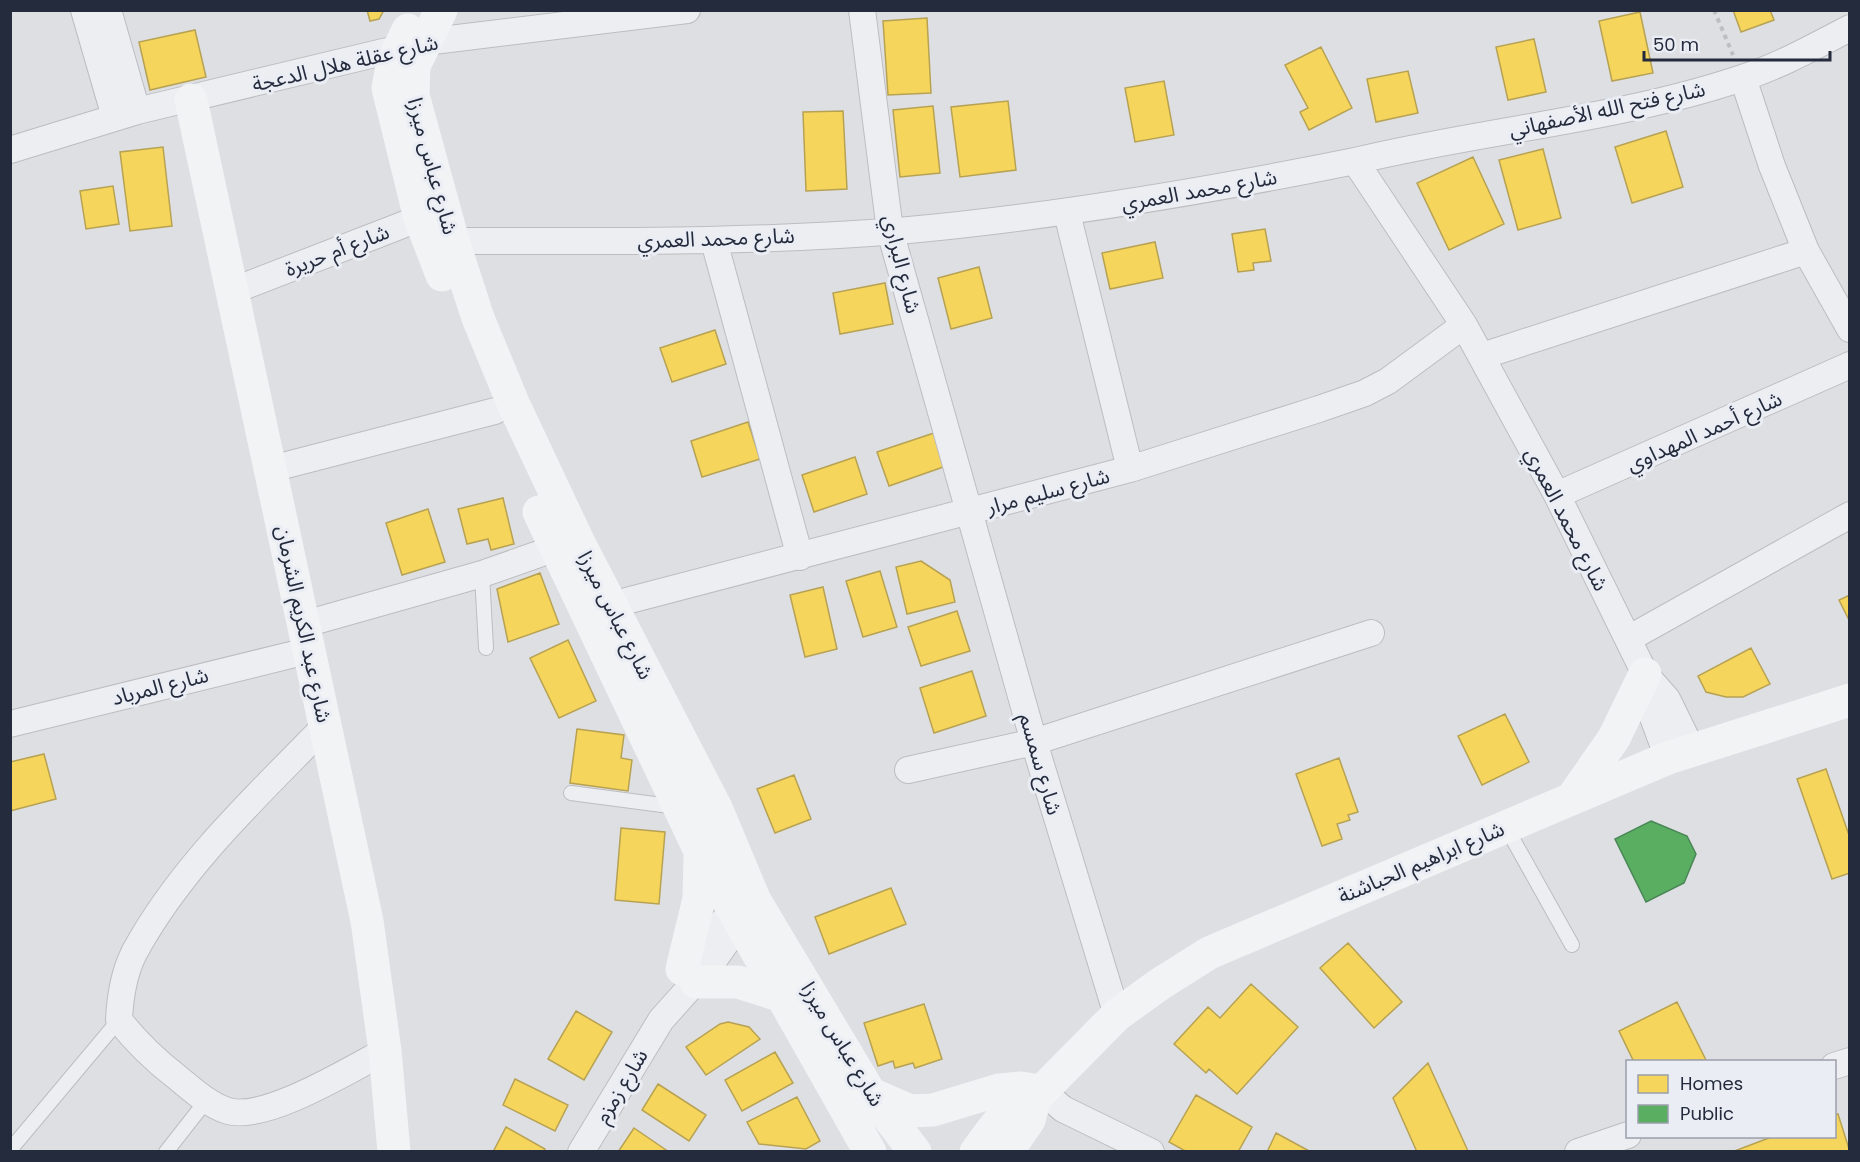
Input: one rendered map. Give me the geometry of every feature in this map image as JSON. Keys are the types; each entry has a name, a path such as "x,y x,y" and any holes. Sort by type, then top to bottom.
{"street":[{"path":"84,10 126,114"},
{"path":"108,10 126,114"},
{"name":"شارع عباس ميرزا","path":"441,10 414,34 413,95 431,214 556,548 700,852 745,909 870,1093 915,1152"},
{"name":"شارع عقلة هلال الدعجة","path":"10,150 126,114 191,99 414,34 687,10"},
{"name":"شارع البراري","path":"861,10 890,231 971,511"},
{"name":"شارع فتح الله الأصفهاني","path":"1355,161 1425,144 1592,115 1685,94 1743,78 1850,28"},
{"path":"1743,78 1772,166 1806,251 1850,329"},
{"name":"شارع عبد الكريم الشرمان","path":"191,99 367,921 386,1051 394,1152"},
{"name":"شارع محمد العمري","path":"453,241 714,240 890,231 1067,213 1200,192 1355,161 1464,325 1482,356 1557,495 1645,674 1647,701 1680,754"},
{"path":"1067,213 1130,469"},
{"name":"شارع عباس ميرزا","path":"431,214 453,241 504,407 611,604 716,808 745,909 779,995 866,1147"},
{"name":"شارع أم حريرة","path":"232,291 431,214"},
{"path":"714,240 800,557"},
{"path":"1482,356 1806,251"},
{"name":"شارع سليم مرار","path":"611,604 711,576 800,557 1130,469 1365,393 1388,381 1464,325"},
{"name":"شارع أحمد المهداوي","path":"1557,495 1850,365"},
{"path":"272,469 504,407"},
{"name":"شارع سمسم","path":"971,511 1034,742 1117,1015"},
{"path":"1628,639 1850,515"},
{"name":"شارع المرباد","path":"10,724 308,637 556,548"},
{"path":"908,770 1034,742 1371,633"},
{"path":"1574,797 1614,738 1645,674"},
{"name":"شارع ابراهيم الحباشنة","path":"1007,1152 1029,1120 1039,1095 1117,1015 1209,953 1680,754 1850,700"},
{"path":"325,726 214,842 178,887 134,954 124,984 119,1020 133,1039 206,1101 229,1111 248,1113 266,1108 328,1081 386,1051"},
{"path":"700,852 699,899 689,975 738,982 779,995"},
{"name":"شارع زمزم","path":"581,1152 689,975 714,929 745,909"},
{"path":"870,1093 910,1111 933,1110 999,1090 1021,1088 1151,1152"},
{"name":"شارع ابراهيم الحباشنة","path":"976,1152 1013,1106 1039,1095"},
{"path":"1578,1152 1626,1136"}],"lane":[{"path":"482,574 486,648"},
{"path":"571,793 679,807"},
{"path":"1506,827 1572,945"},
{"path":"10,1150 119,1020"},
{"path":"166,1152 206,1101"}],"path":[{"path":"1714,10 1743,78"}],"building: Homes":[{"path":"367,10 384,10 379,19 370,21"},
{"path":"1733,10 1770,10 1774,20 1741,32"},
{"path":"1640,12 1653,73 1612,81 1599,21"},
{"path":"927,18 931,93 888,95 883,21"},
{"path":"195,30 206,77 150,90 139,42"},
{"path":"1534,39 1546,92 1508,100 1496,47"},
{"path":"1321,47 1352,108 1309,130 1300,112 1308,108 1285,65"},
{"path":"1408,71 1418,113 1376,122 1367,79"},
{"path":"1164,81 1174,135 1135,142 1125,88"},
{"path":"1008,101 1016,170 960,177 951,107"},
{"path":"933,106 940,173 900,177 893,110"},
{"path":"843,111 847,189 806,191 803,112"},
{"path":"1666,131 1683,187 1632,203 1615,147"},
{"path":"163,147 172,226 130,231 120,152"},
{"path":"1543,149 1561,218 1518,230 1499,160"},
{"path":"1473,157 1504,224 1449,250 1417,183"},
{"path":"113,186 119,224 86,229 80,191"},
{"path":"1265,229 1271,261 1253,263 1254,270 1238,272 1232,234"},
{"path":"1155,242 1163,278 1110,289 1102,253"},
{"path":"979,267 992,318 951,329 938,278"},
{"path":"885,283 893,324 840,334 833,293"},
{"path":"715,330 726,364 672,382 660,348"},
{"path":"748,422 760,459 702,477 691,441"},
{"path":"937,432 949,465 889,486 877,452"},
{"path":"855,457 867,494 814,512 802,475"},
{"path":"503,498 514,544 491,550 488,539 467,544 458,509"},
{"path":"428,509 445,562 402,575 386,523"},
{"path":"921,561 950,580 955,602 907,614 896,567"},
{"path":"880,571 897,627 863,637 846,581"},
{"path":"540,573 559,624 508,642 497,589"},
{"path":"823,587 837,649 805,657 790,595"},
{"path":"1850,595 1850,622 1839,600"},
{"path":"957,611 970,651 921,666 908,627"},
{"path":"568,640 596,701 559,718 530,658"},
{"path":"1751,648 1770,684 1743,697 1726,697 1706,692 1698,676"},
{"path":"972,671 986,716 934,733 920,688"},
{"path":"1505,714 1529,762 1482,785 1458,736"},
{"path":"577,729 624,735 621,758 632,760 628,791 570,783"},
{"path":"44,754 56,799 10,811 10,762"},
{"path":"1339,758 1358,812 1348,815 1350,820 1337,824 1342,839 1322,846 1296,774"},
{"path":"1826,769 1850,838 1850,873 1832,879 1797,779"},
{"path":"794,775 811,819 775,833 757,789"},
{"path":"621,828 665,832 659,904 615,900"},
{"path":"891,888 906,924 829,954 815,917"},
{"path":"1348,943 1402,1002 1374,1028 1320,968"},
{"path":"1251,984 1298,1027 1237,1094 1209,1069 1206,1073 1174,1044 1208,1007 1220,1018"},
{"path":"1677,1002 1706,1060 1633,1060 1619,1031"},
{"path":"924,1004 942,1059 915,1068 913,1063 895,1068 893,1061 878,1066 864,1023"},
{"path":"576,1011 612,1032 584,1080 548,1059"},
{"path":"728,1022 749,1027 760,1039 706,1075 686,1047 720,1024"},
{"path":"775,1052 793,1083 742,1111 725,1080"},
{"path":"1428,1063 1467,1152 1417,1152 1393,1098"},
{"path":"515,1079 568,1105 555,1131 503,1105"},
{"path":"658,1084 706,1115 689,1141 642,1110"},
{"path":"1196,1095 1252,1127 1238,1152 1187,1152 1169,1142"},
{"path":"797,1097 820,1141 806,1149 759,1144 747,1122"},
{"path":"1836,1114 1838,1114 1850,1152 1732,1152 1769,1138 1836,1138"},
{"path":"506,1127 545,1149 543,1152 493,1152"},
{"path":"634,1128 669,1152 618,1152"},
{"path":"1276,1133 1311,1152 1267,1152"}],"building: Public":[{"path":"1651,821 1687,836 1696,854 1684,883 1646,902 1615,839"}]}
